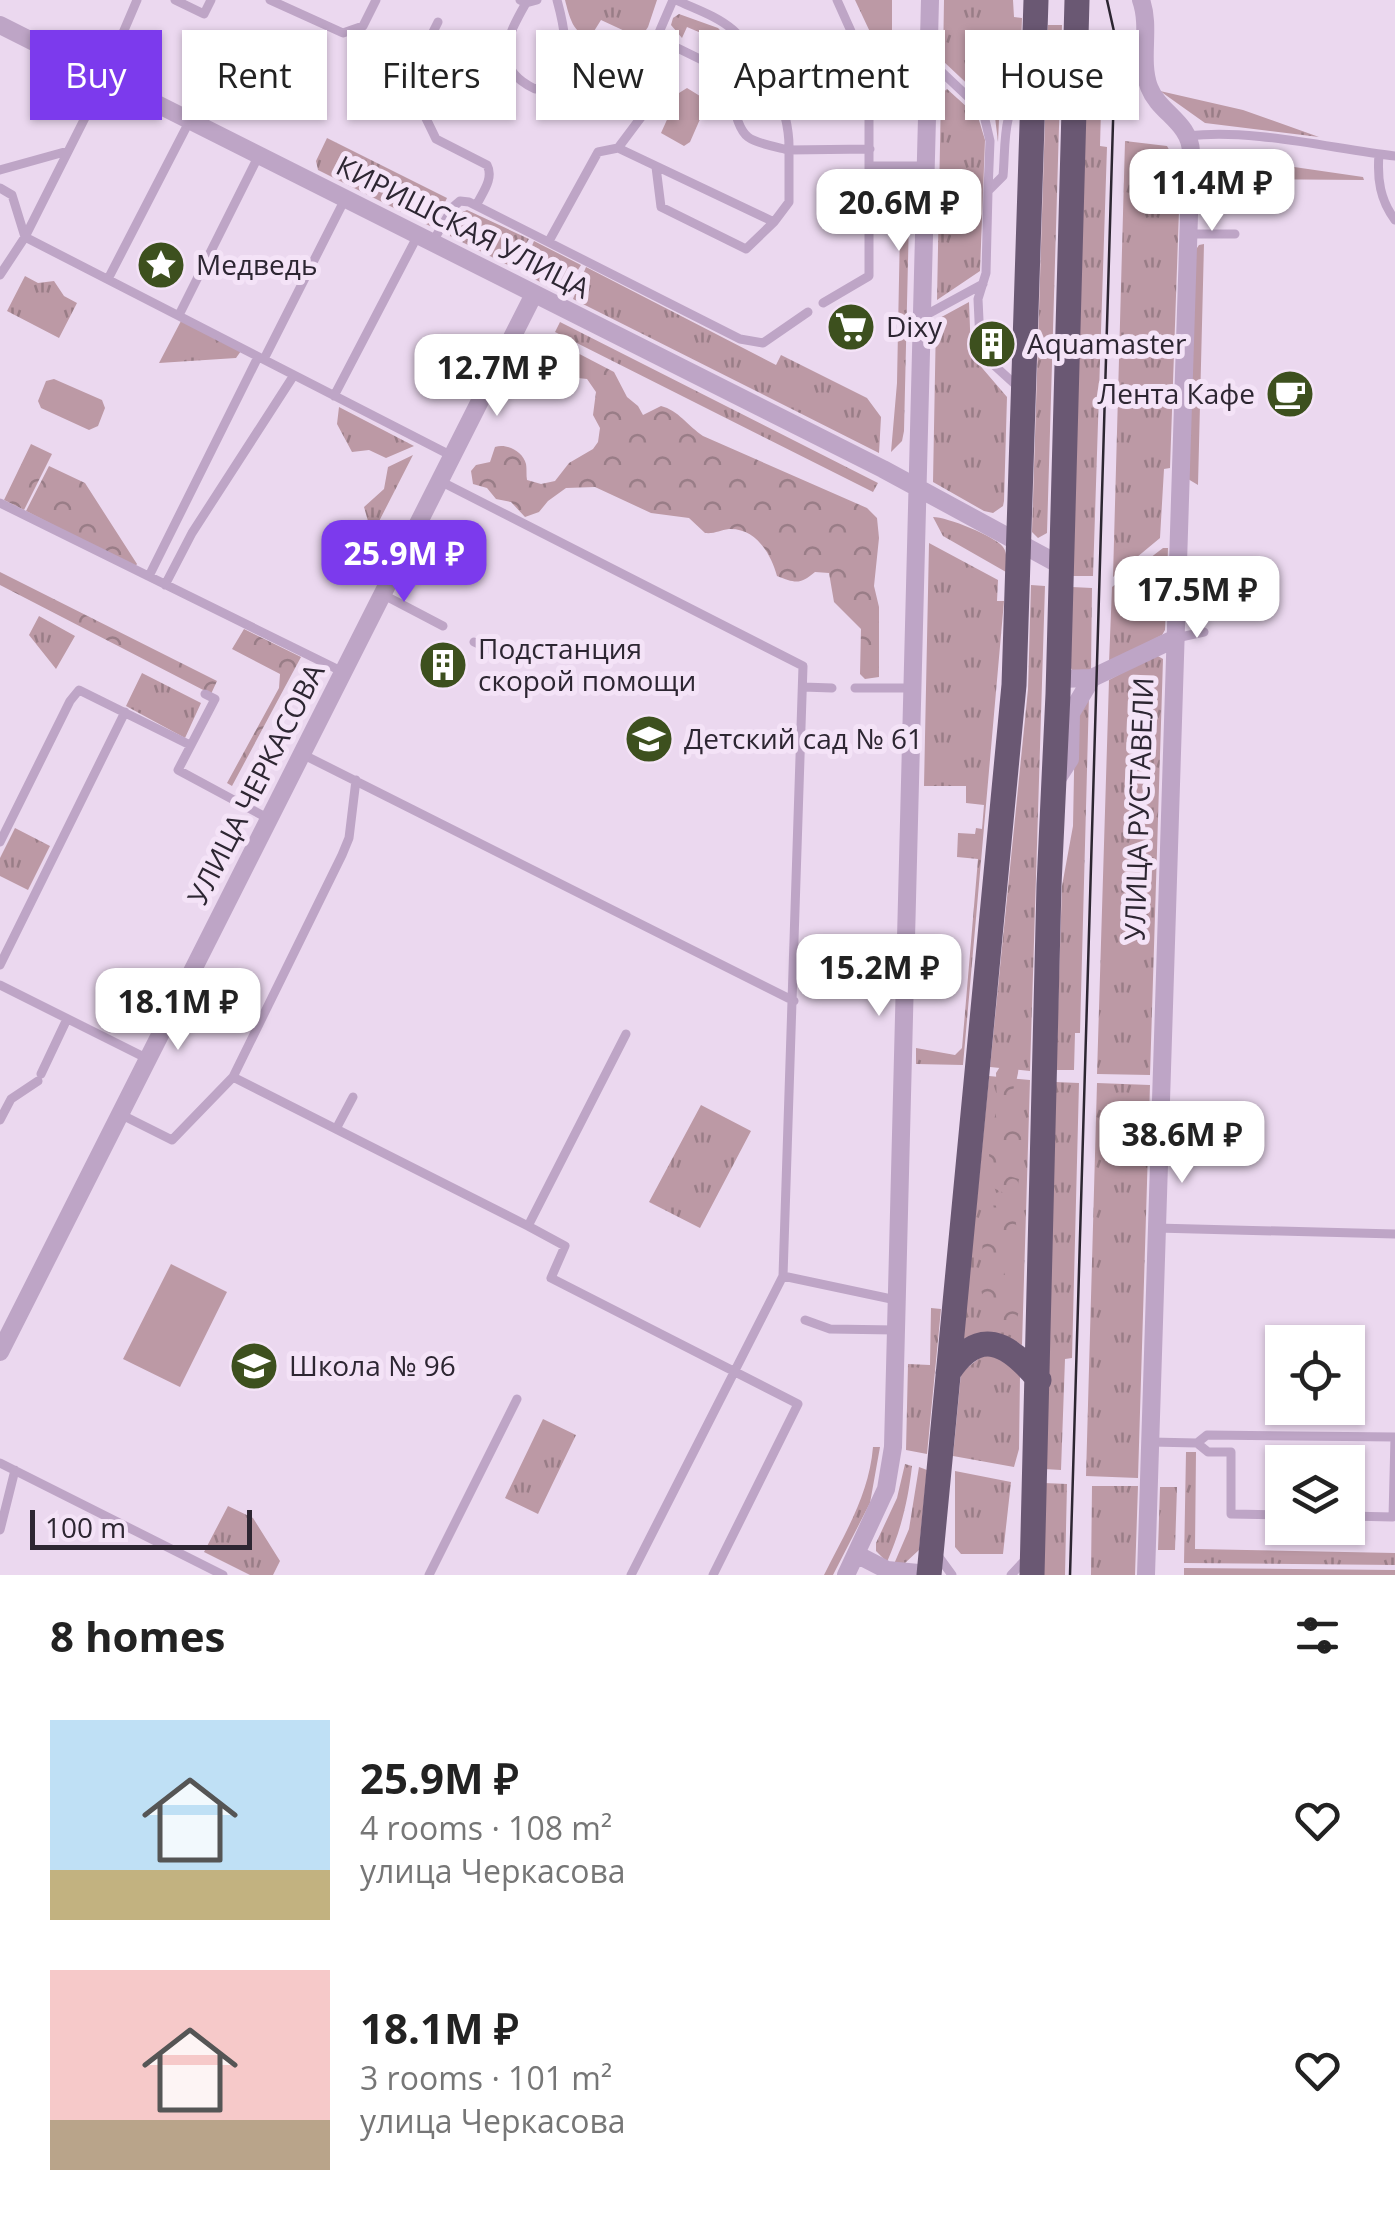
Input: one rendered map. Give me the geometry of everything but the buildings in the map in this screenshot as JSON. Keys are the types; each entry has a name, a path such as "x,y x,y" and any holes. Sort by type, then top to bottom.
{"main road":[{"path":"1035,30 1036,0"},
{"path":"1032,1563 1048,885 1055,783 1076,0"},
{"path":"930,1575 1014,685 1033,120"},
{"path":"948,1373 961,1354 987,1344 1011,1350 1038,1380"}],"street":[{"path":"929,30 930,0"},
{"path":"1141,0 1147,24 1147,82 1153,96 1189,136"},
{"name":"КИРИШСКАЯ УЛИЦА","path":"0,25 30,40"},
{"name":"КИРИШСКАЯ УЛИЦА","path":"162,107 917,488 1060,565"},
{"path":"846,1575 879,1508 891,1471 926,120"},
{"name":"УЛИЦА РУСТАВЕЛИ","path":"1146,1575 1189,136"},
{"name":"УЛИЦА ЧЕРКАСОВА","path":"0,1352 534,294"},
{"path":"1058,679 1092,678 1174,639"},
{"path":"1055,783 1070,759 1071,713 1092,678"},
{"path":"856,1554 887,1570 930,1575"}],"lane":[{"path":"123,30 137,0"},
{"path":"175,0 204,14 212,0"},
{"path":"270,0 342,33 363,26 376,0"},
{"path":"537,0 523,2 508,39 507,64 514,79 535,89 560,82 566,62 565,28 558,0"},
{"path":"656,167 661,207 746,250 788,202 786,121 776,90 751,48 716,18 674,0 659,30"},
{"path":"823,303 869,276 869,89 864,58 838,0"},
{"path":"438,22 415,68 419,104 436,139 487,165 489,180 477,204"},
{"path":"945,75 983,111 990,141 983,284 978,299 980,342 985,357 1024,392"},
{"path":"0,275 26,237 83,120"},
{"path":"618,148 639,120"},
{"path":"739,120 749,138 789,150 870,149"},
{"path":"988,191 1003,176 1008,120"},
{"path":"108,279 190,121"},
{"path":"1189,136 1258,138 1395,156"},
{"path":"549,241 598,152 618,148 774,222"},
{"path":"0,170 68,151"},
{"path":"1379,154 1382,201 1395,220"},
{"path":"178,316 259,155"},
{"path":"870,166 925,166"},
{"path":"0,188 12,194 26,237 452,456"},
{"path":"149,576 345,199"},
{"path":"334,396 425,239 460,202 477,204 740,339 763,343 808,312"},
{"path":"1188,234 1234,234"},
{"path":"920,318 983,284"},
{"path":"165,585 192,534 294,375"},
{"path":"440,481 803,666 783,1276 631,1575"},
{"path":"0,503 343,672"},
{"path":"382,594 443,626"},
{"path":"1174,639 1204,632"},
{"path":"474,642 496,652"},
{"path":"802,687 832,688"},
{"path":"855,688 910,688"},
{"path":"0,842 79,690 190,745"},
{"path":"205,694 215,698 178,770 269,819"},
{"path":"0,965 125,712"},
{"path":"302,754 794,1002"},
{"path":"120,1114 172,1140 233,1077 349,838 356,780"},
{"path":"0,985 148,1059"},
{"path":"0,1120 10,1099 40,1078 67,1019"},
{"path":"528,1226 626,1034"},
{"path":"233,1077 566,1246 551,1278 798,1404 713,1575"},
{"path":"0,1094 10,1099"},
{"path":"336,1130 353,1097"},
{"path":"1156,1228 1395,1234"},
{"path":"783,1276 896,1300"},
{"path":"805,1320 830,1330 895,1330"},
{"path":"429,1575 517,1399"},
{"path":"1150,1442 1197,1443 1208,1435 1395,1437 1393,1516 1365,1516"},
{"path":"1197,1443 1208,1452 1231,1452 1231,1514 1265,1515"},
{"path":"0,1463 223,1575"},
{"path":"0,1530 15,1470"},
{"path":"932,1546 952,1575"},
{"path":"1011,1575 1032,1563"}],"green space":[{"path":"565,0 657,0 646,30 623,30 601,20 595,30 578,30"},
{"path":"855,0 892,0 892,30 869,30"},
{"path":"944,0 1013,0 1014,17 1022,18 1022,30 965,30 965,82 945,63"},
{"path":"679,14 720,30 699,32 687,27 682,38 671,25"},
{"path":"1048,25 1062,25 1062,30 1048,30"},
{"path":"687,88 699,95 700,120 690,142 684,146 661,133 667,120 679,120 679,93"},
{"path":"945,91 965,105 965,120 979,120 985,140 980,271 937,300 940,120 945,120"},
{"path":"1160,91 1243,110 1319,137 1205,123"},
{"path":"1045,120 1059,120 1047,533 1038,538 1032,532"},
{"path":"1085,120 1101,120 1100,146 1107,147 1093,576 1072,576"},
{"path":"327,138 447,198 436,221 430,226 318,170 316,161"},
{"path":"1125,141 1167,146 1177,164 1180,181 1170,468 1164,469 1160,538 1113,577"},
{"path":"1225,157 1364,180 1214,179 1215,163"},
{"path":"901,176 910,176 904,431 902,441 891,452 897,383"},
{"path":"467,210 529,239 512,267 450,236 454,220"},
{"path":"534,241 581,265 563,294 521,272"},
{"path":"1204,244 1198,485 1188,479 1195,251"},
{"path":"586,267 776,365 781,355 867,398 881,417 879,453 573,299"},
{"path":"25,276 38,283 54,281 64,296 77,303 59,338 7,311"},
{"path":"969,302 971,355 1007,397 1004,501 993,513 933,482 936,320"},
{"path":"181,321 241,351 236,358 159,363"},
{"path":"560,322 878,483 873,492 555,332"},
{"path":"556,347 566,347 614,372 627,397 643,415 661,406 667,408 703,436 867,508 877,518 874,586 879,607 879,677 865,679 860,674 861,629 834,602 829,573 815,572 797,582 777,576 766,551 747,533 729,529 705,533 689,518 651,513 595,487 566,488 539,512 525,517 511,502 496,499 487,488 473,484 471,471 476,465 490,462 495,447 518,452 526,464 527,480 541,484 555,481 569,463 598,442 600,428 593,415 596,392 587,379 551,375 546,369 549,354"},
{"path":"54,379 102,400 105,408 98,426 89,430 41,408 38,401 46,381"},
{"path":"339,407 414,446 386,458 369,450 352,452 337,424"},
{"path":"31,444 52,454 24,510 4,500"},
{"path":"413,455 372,535 364,507 384,489 388,467"},
{"path":"49,466 85,483 137,564 135,567 26,511"},
{"path":"933,517 970,528 998,543 1006,552 1006,572 943,536"},
{"path":"929,543 998,580 997,601 1004,601 963,1065 916,1064 916,1048 955,1055 962,1048 978,859 957,857 958,833 975,834 976,828 982,829 984,805 966,803 966,786 924,786"},
{"path":"1168,548 1165,630 1109,663 1112,587"},
{"path":"0,572 217,681 211,694 0,585"},
{"path":"1031,585 1045,586 1030,1071 990,1067 1028,689"},
{"path":"1072,587 1092,588 1091,670 1073,671 1070,667"},
{"path":"39,616 75,636 56,669 29,635"},
{"path":"244,629 301,657 232,786 227,783 279,688 280,674 232,649"},
{"path":"1156,655 1163,659 1150,1075 1097,1074 1109,680"},
{"path":"142,673 201,703 185,738 126,706"},
{"path":"1089,695 1080,1033 1075,1033 1074,1070 1056,1070 1062,886 1073,826 1075,721"},
{"path":"15,828 50,846 28,890 0,876 0,858"},
{"path":"1012,1048 1018,1054 1019,1067 1011,1096 1026,1148 1019,1157 1006,1161 1005,1168 1009,1176 1019,1179 1014,1209 1019,1246 1000,1261 1006,1278 1017,1284 1022,1298 1016,1323 1005,1325 999,1322 982,1294 980,1283 985,1209 988,1205 1001,1206 1006,1198 986,1180 990,1165 988,1144 997,1108 996,1073"},
{"path":"989,1076 1030,1080 1022,1345 1005,1336 963,1339"},
{"path":"1055,1082 1079,1083 1072,1358 1065,1359 1061,1470 1044,1469"},
{"path":"1097,1083 1150,1085 1138,1478 1086,1476"},
{"path":"701,1105 751,1131 700,1228 649,1202"},
{"path":"171,1264 227,1292 180,1387 123,1359"},
{"path":"931,1308 941,1309 927,1454 906,1450 908,1364 930,1365"},
{"path":"983,1355 1005,1359 1020,1376 1019,1449 1014,1467 953,1456 961,1373"},
{"path":"543,1419 576,1435 538,1514 505,1498"},
{"path":"873,1447 880,1447 870,1503 833,1575 824,1575 861,1498"},
{"path":"1186,1452 1196,1452 1195,1549 1395,1553 1395,1565 1184,1563"},
{"path":"905,1464 912,1466 908,1491 887,1562 876,1551 876,1543 897,1498"},
{"path":"919,1467 927,1470 919,1550 905,1563 894,1564 909,1529"},
{"path":"955,1471 1011,1482 1003,1554 961,1554 955,1547"},
{"path":"1044,1483 1067,1484 1065,1575 1043,1575"},
{"path":"1092,1486 1138,1486 1135,1575 1091,1575"},
{"path":"1160,1487 1177,1487 1175,1550 1158,1550"},
{"path":"228,1506 253,1518 280,1561 273,1575 250,1575 204,1552"},
{"path":"1184,1568 1395,1570 1395,1575 1184,1575"}],"tram line":[{"path":"1070,1575 1114,89 1115,36 1107,0"}],"place":[{"name":"Медведь","path":"161,265"},
{"name":"Dixy","path":"851,327"},
{"name":"Aquamaster","path":"992,344"},
{"name":"Лента Кафе","path":"1290,394"},
{"name":"Подстанция скорой помощи","path":"443,665"},
{"name":"Детский сад № 61","path":"649,739"},
{"name":"Школа № 96","path":"254,1366"}]}
